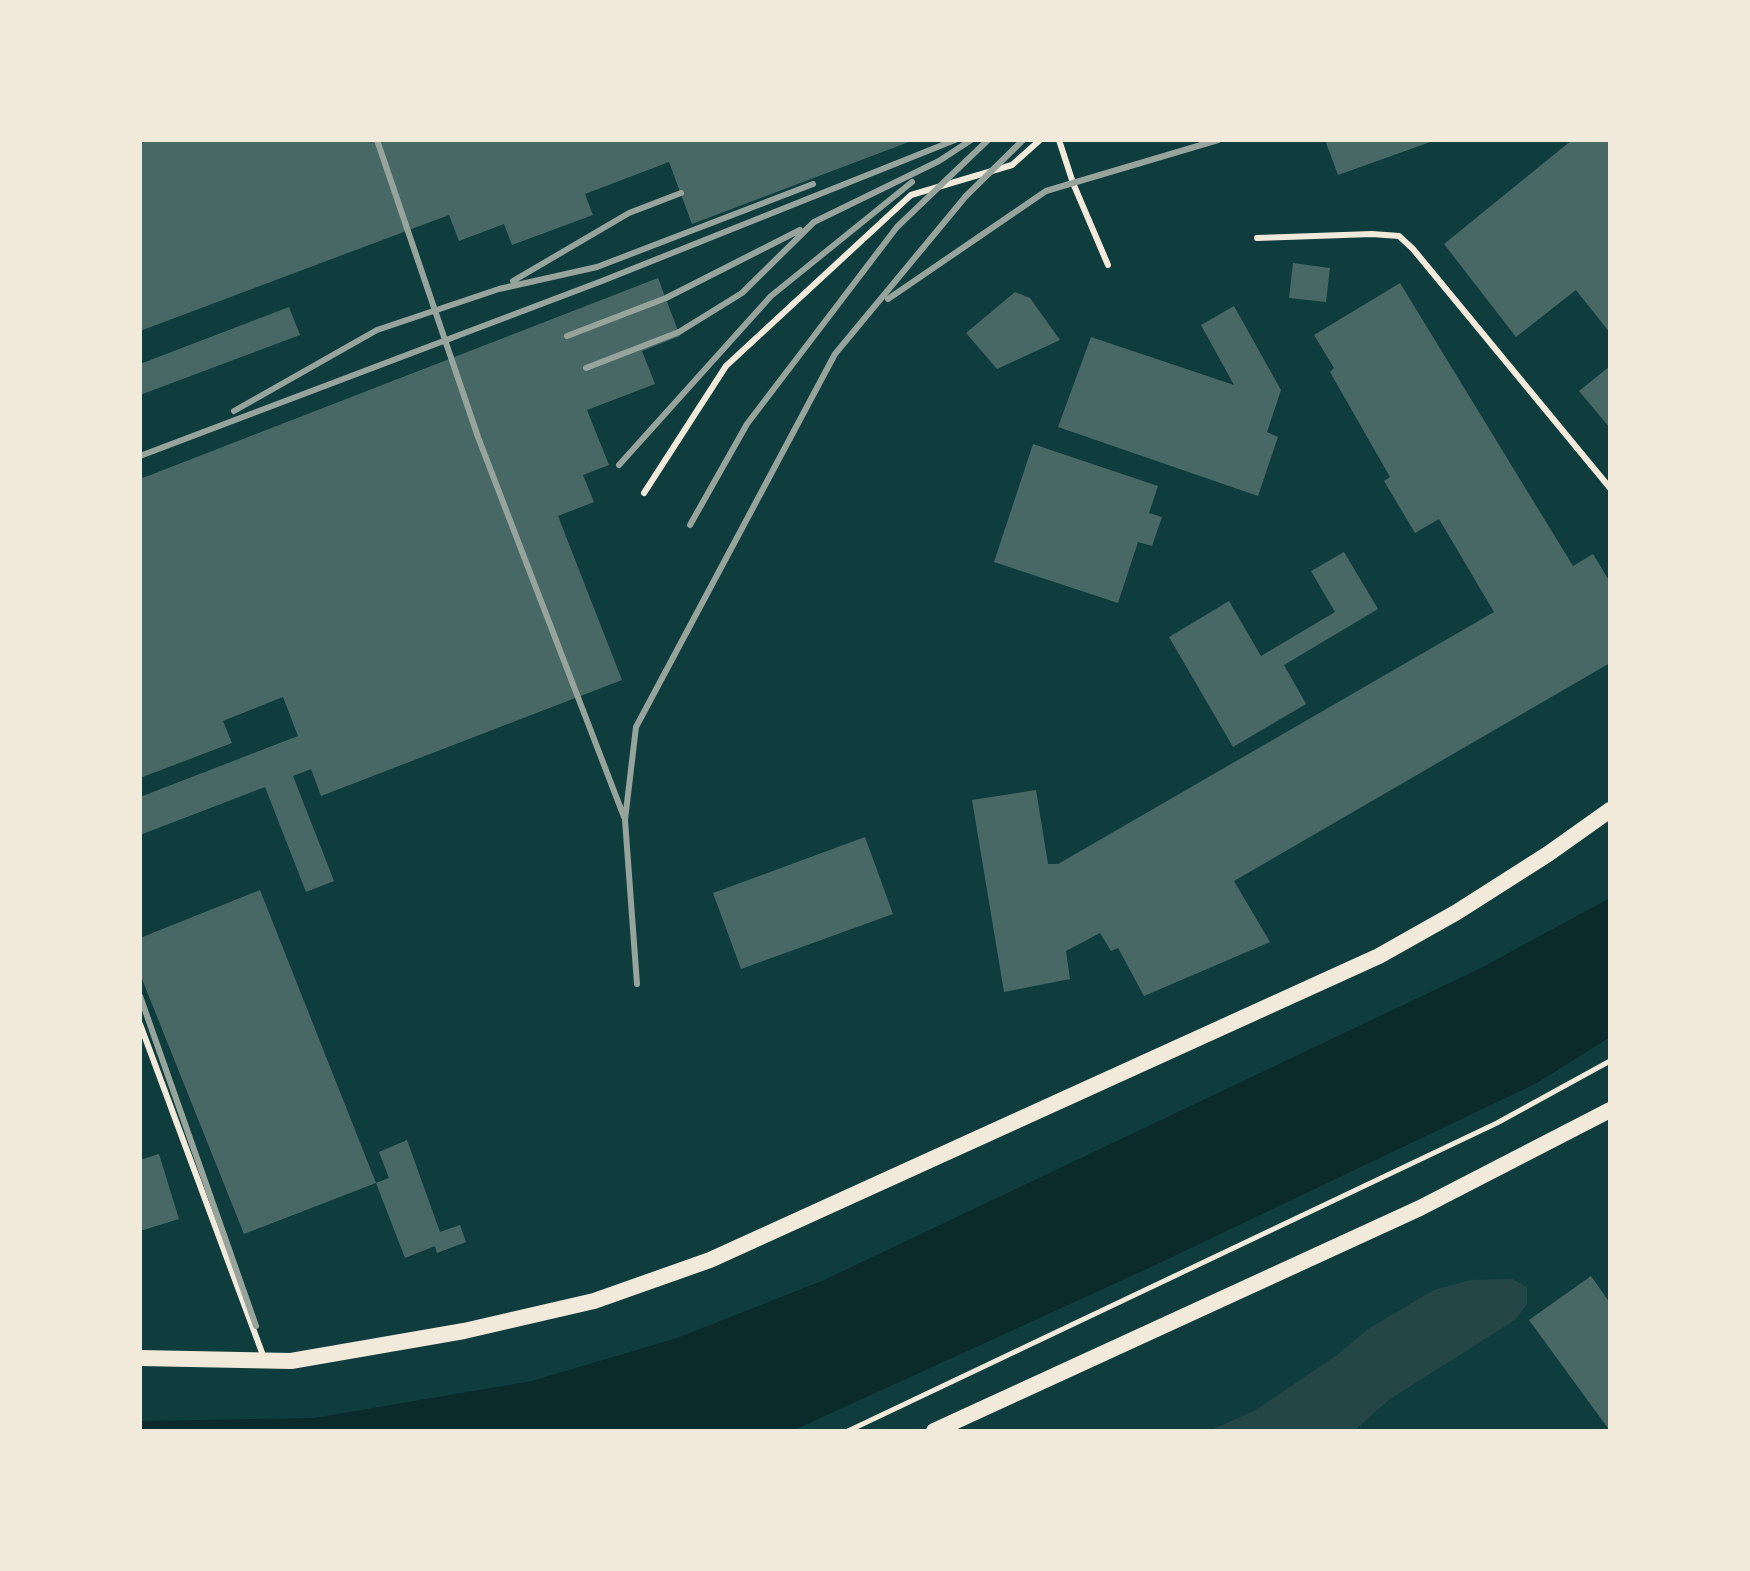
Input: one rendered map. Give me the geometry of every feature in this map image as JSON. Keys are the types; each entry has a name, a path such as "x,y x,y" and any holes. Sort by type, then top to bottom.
{"main road":[{"path":"140,1358 291,1361 464,1331 594,1301 710,1260 1379,956 1457,912 1610,810"},
{"path":"934,1431 1420,1208 1610,1110"}],"lane":[{"path":"644,493 726,366 911,195 1012,165 1040,140"},
{"path":"1059,140 1073,183 1108,265"},
{"path":"1257,238 1399,236 1610,488"},
{"path":"140,1024 266,1361"}],"path":[{"path":"848,1431 1497,1123 1610,1061"}],"shaded area":[{"path":"1610,898 1610,1037 1537,1083 1149,1268 792,1431 140,1431 140,1421 314,1418 532,1381 677,1338 824,1280 1481,968"},
{"path":"1512,1279 1527,1287 1527,1304 1515,1320 1390,1399 1354,1431 1209,1431 1256,1410 1337,1355 1368,1329 1434,1290 1471,1280"}],"building":[{"path":"140,140 914,140 692,224 669,162 585,194 593,215 512,245 504,224 459,241 449,215 140,331"},
{"path":"1325,140 1436,140 1338,175"},
{"path":"1572,140 1610,140 1610,333 1576,290 1516,337 1444,244"},
{"path":"1293,263 1330,268 1326,302 1289,298"},
{"path":"658,278 680,336 642,351 655,384 587,410 609,465 583,475 594,502 558,516 622,680 321,796 311,769 293,776 334,881 306,892 265,787 140,835 140,797 298,736 283,697 223,721 232,743 140,778 140,479"},
{"path":"1400,283 1573,566 1593,554 1610,582 1610,663 1234,881 1270,942 1144,996 1118,948 1111,951 1100,933 1066,951 1070,979 1004,992 972,800 1036,790 1048,864 1058,864 1494,612 1439,519 1415,533 1384,481 1390,477 1330,372 1334,368 1314,335"},
{"path":"1015,292 1030,298 1060,340 997,369 966,333"},
{"path":"1234,306 1281,390 1267,432 1278,437 1258,496 1058,427 1091,337 1234,385 1201,325"},
{"path":"289,307 300,335 140,395 140,364"},
{"path":"1610,366 1610,428 1579,391"},
{"path":"1033,444 1158,486 1149,513 1162,517 1152,546 1138,542 1118,603 994,562"},
{"path":"1344,552 1378,609 1284,665 1306,704 1233,747 1169,637 1229,601 1261,656 1335,612 1311,571"},
{"path":"865,837 893,914 741,969 713,893"},
{"path":"260,890 376,1183 244,1234 140,974 140,938"},
{"path":"407,1140 440,1232 460,1225 466,1242 437,1253 435,1246 405,1258 376,1183 389,1178 379,1152"},
{"path":"159,1154 179,1219 140,1231 140,1160"},
{"path":"1591,1276 1610,1303 1610,1431 1529,1320"}],"railway":[{"path":"377,140 478,437 624,817"},
{"path":"140,456 602,281 955,140"},
{"path":"586,368 679,332 742,293 814,222 939,161 971,140"},
{"path":"690,525 747,424 897,227 988,140"},
{"path":"637,984 625,820 636,727 835,354 966,196 1023,140"},
{"path":"888,299 1046,191 1218,140"},
{"path":"619,465 771,296 912,182"},
{"path":"234,411 377,330 499,289 597,267 813,184"},
{"path":"513,281 629,213 681,193"},
{"path":"567,336 666,298 800,230"},
{"path":"140,996 256,1326"}]}
